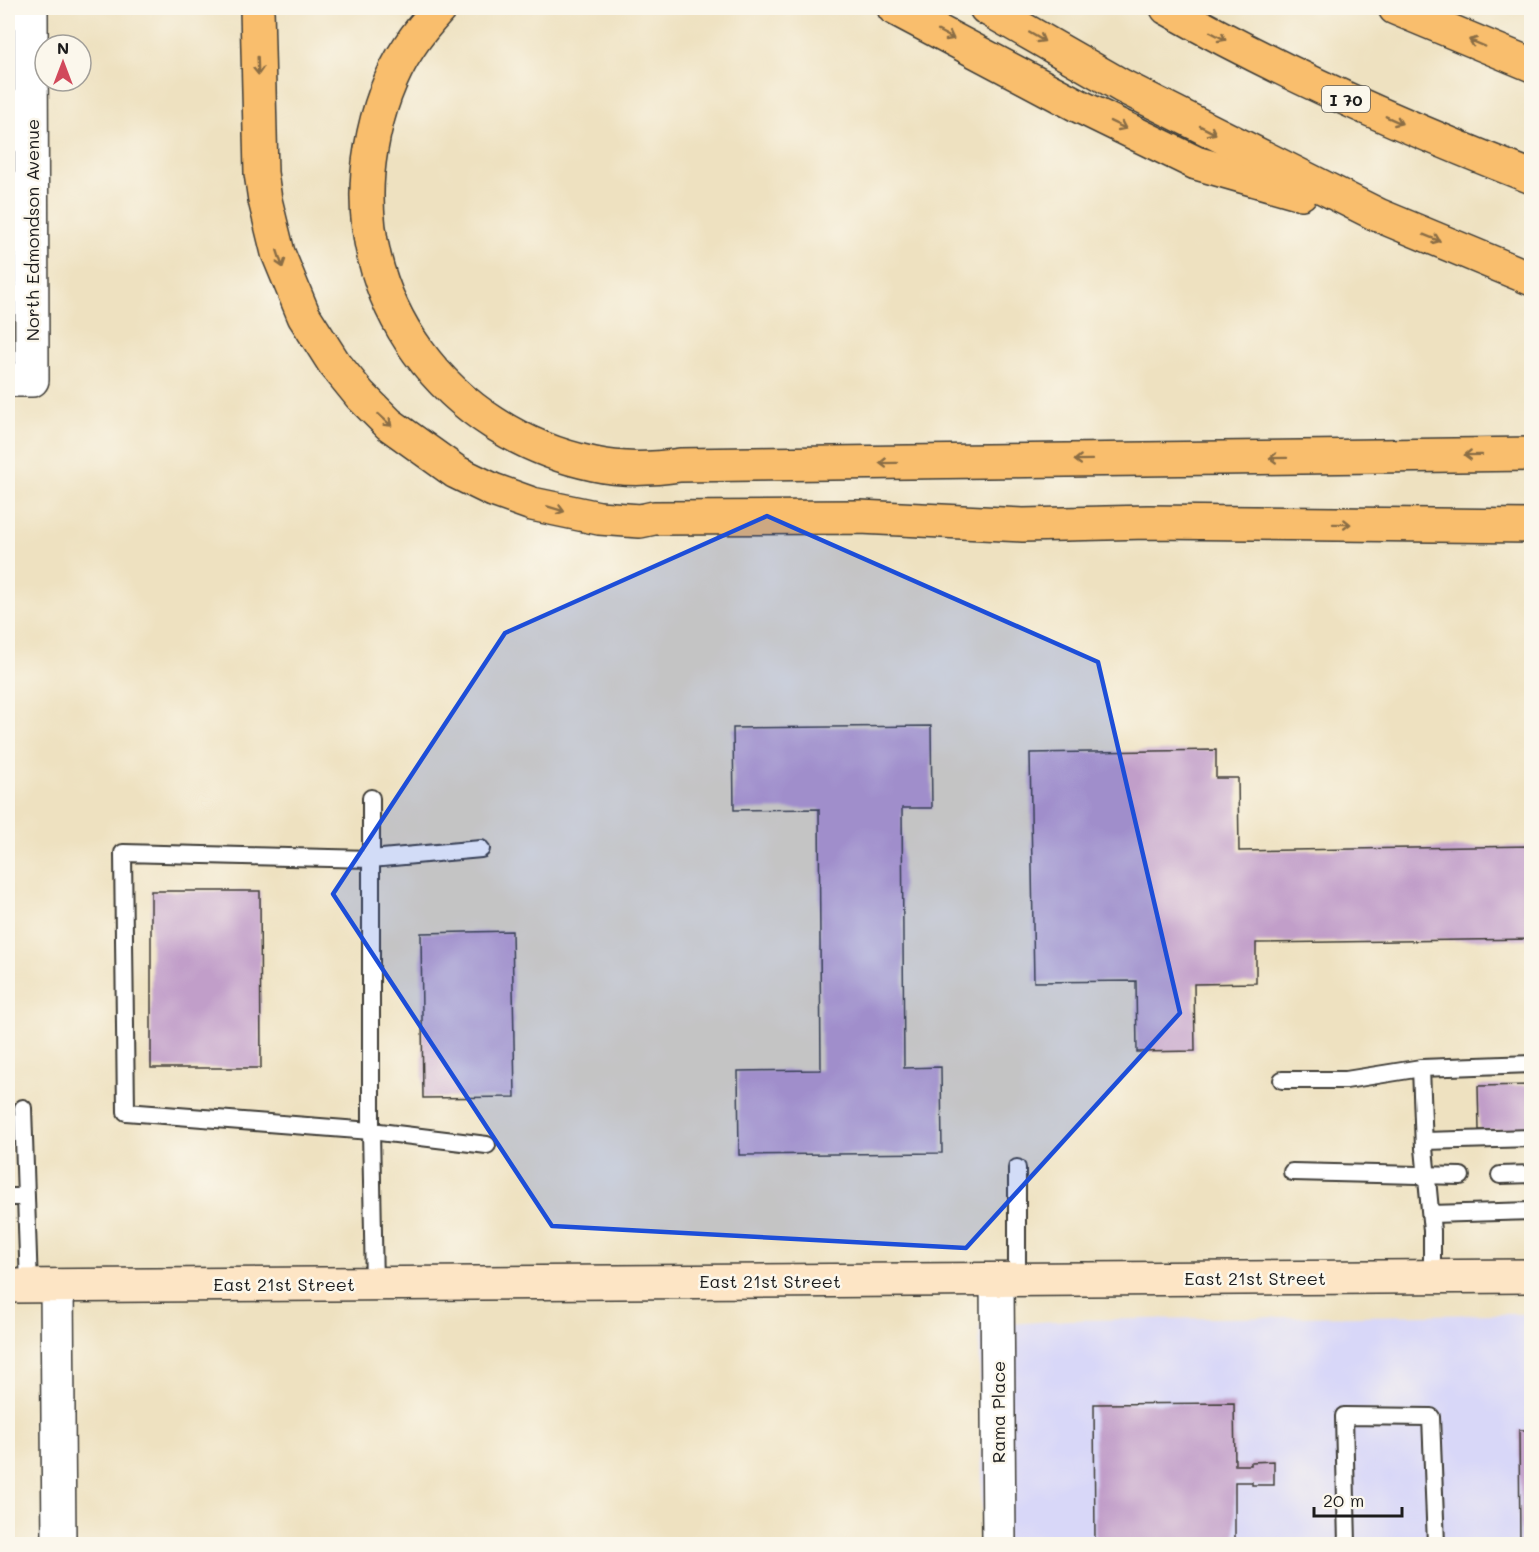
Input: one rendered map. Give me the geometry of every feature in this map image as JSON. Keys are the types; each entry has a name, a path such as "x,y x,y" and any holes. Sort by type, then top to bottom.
{"highway":[{"path":"257,8 261,173 265,200 282,267 304,316 333,363 379,415 444,465 493,490 559,511 633,521 654,518 860,517 1023,525 1148,522 1532,526"},
{"path":"440,8 418,34 400,63 385,94 375,127 368,179 368,214 373,248 382,281 395,313 432,371 470,407 498,428 544,451 611,467 1532,454"},
{"path":"894,8 1079,106 1196,163 1378,215"},
{"path":"986,8 1122,86 1378,215 1532,279"},
{"name":"I 70","path":"1167,8 1266,61 1335,94 1420,132 1532,177"},
{"path":"1395,8 1532,65"}],"main road":[{"name":"East 21st Street","path":"31,1286 1532,1276"}],"street":[{"name":"North Edmondson Avenue","path":"20,380 31,8"},
{"name":"Rama Place","path":"999,1545 1007,1280"},
{"path":"31,1286 59,1545"}],"lane":[{"path":"371,798 371,1131 374,1284"},
{"path":"481,849 371,859 123,853 126,1112 371,1131 488,1145"},
{"path":"1282,1080 1346,1080 1421,1068 1532,1064"},
{"path":"1421,1068 1424,1141 1431,1214 1432,1277"},
{"path":"22,1108 16,1197 31,1286"},
{"path":"1424,1141 1532,1138"},
{"path":"1007,1280 1017,1168"},
{"path":"1292,1172 1461,1176"},
{"path":"1500,1175 1532,1174"},
{"path":"1431,1214 1532,1211"},
{"path":"1347,1545 1344,1416 1431,1417 1436,1545"}],"highlighted area":[{"path":"767,516 1098,662 1180,1013 966,1248 552,1226 333,894 505,633"}],"shaded area":[{"path":"1531,1314 1531,1544 983,1544 979,1326 1069,1320"}],"building":[{"path":"931,726 932,808 902,808 904,1068 941,1067 942,1153 739,1155 738,1071 821,1070 819,809 734,810 733,728"},
{"path":"1216,750 1216,778 1238,778 1239,851 1531,846 1532,939 1256,943 1256,983 1194,984 1195,1051 1137,1052 1136,981 1034,982 1030,753"},
{"path":"8,767 10,767 11,818 8,818"},
{"path":"151,891 260,891 261,1068 151,1068"},
{"path":"512,931 515,1097 423,1098 421,933"},
{"path":"1532,1085 1532,1130 1479,1130 1478,1086"},
{"path":"1234,1403 1235,1465 1274,1461 1274,1485 1235,1482 1235,1544 1095,1544 1094,1404"},
{"path":"1519,1430 1532,1430 1532,1544 1520,1544"}]}
